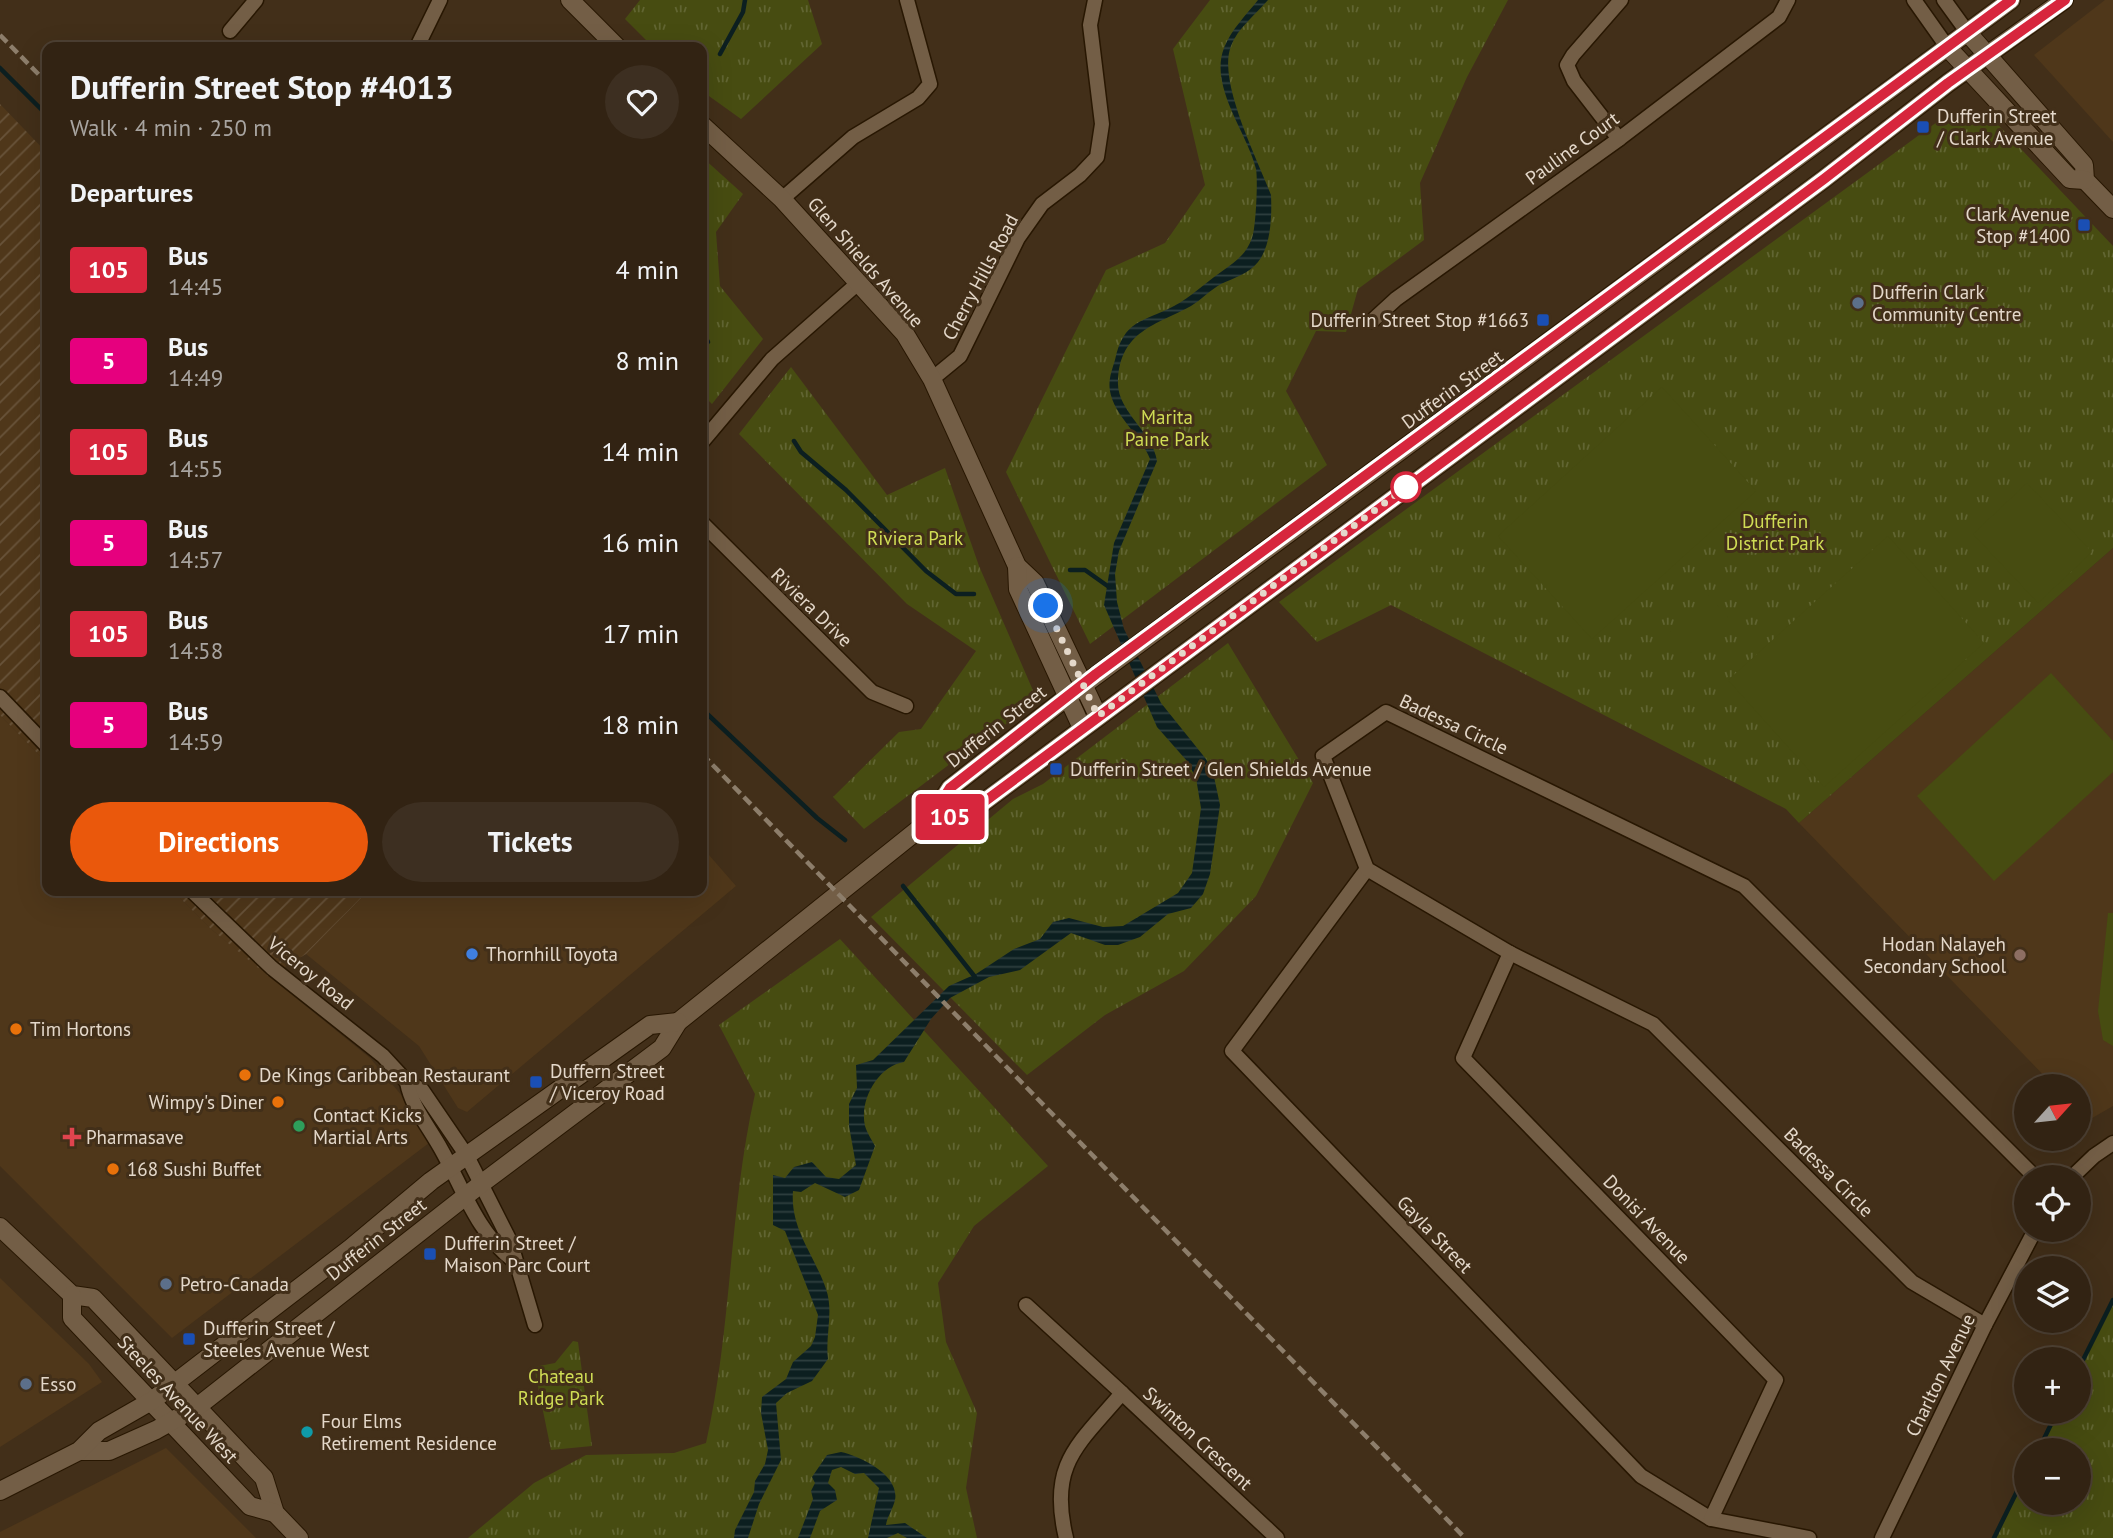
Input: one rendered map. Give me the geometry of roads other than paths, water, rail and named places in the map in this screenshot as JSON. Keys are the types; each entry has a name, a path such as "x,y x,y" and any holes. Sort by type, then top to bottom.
{"main road":[{"path":"570,0 606,42"},
{"name":"Dufferin Street","path":"79,1451 108,1451 197,1407 481,1184 662,1048 678,1022 929,821 950,788 1067,697 2011,0"},
{"name":"Dufferin Street","path":"929,821 969,813 2064,0"},
{"path":"1968,33 2084,165 2085,180 2113,209"},
{"path":"1948,48 2070,179 2085,180"},
{"name":"Glen Shields Avenue","path":"707,130 782,199 905,334 932,379 1017,566 1018,589 1082,728"},
{"name":"Glen Shields Avenue","path":"1017,566 1035,583 1098,716"},
{"name":"Dufferin Street","path":"0,1491 79,1451 99,1432 176,1384 451,1167 650,1025 678,1022"},
{"name":"Steeles Avenue West","path":"0,1227 72,1295 93,1298 176,1384 264,1478 275,1513 299,1538"},
{"name":"Steeles Avenue West","path":"72,1295 72,1318 153,1400 250,1506 275,1513"}],"street":[{"path":"230,31 256,0"},
{"path":"419,42 440,0"},
{"path":"782,199 853,137 918,97 930,84 907,0"},
{"name":"Cherry Hills Road","path":"932,379 960,356 1018,238 1042,204 1080,175 1097,157 1102,124 1090,25 1095,0"},
{"path":"1619,139 1574,81 1567,65 1621,0"},
{"name":"Pauline Court","path":"1372,321 1396,299 1619,139 1779,17 1788,0"},
{"path":"1914,0 1948,48"},
{"path":"1944,0 1968,33"},
{"path":"707,436 772,359 857,284"},
{"name":"Riviera Drive","path":"707,528 872,692 906,706"},
{"path":"0,697 42,741"},
{"name":"Badessa Circle","path":"1985,1325 1912,1282 1654,1024 1510,953 1367,869 1323,756 1386,712 1744,886 2023,1165"},
{"name":"Gayla Street","path":"1367,869 1232,1051 1641,1476 1710,1519 1809,1538"},
{"name":"Viceroy Road","path":"197,896 272,968 383,1056 407,1082 422,1090 467,1156 510,1241 535,1325"},
{"name":"Donisi Avenue","path":"1510,953 1463,1058 1776,1380 1710,1519"},
{"name":"Viceroy Road","path":"407,1082 410,1096 465,1197 497,1248 514,1261"},
{"path":"2085,1165 2113,1143"},
{"name":"Charlton Avenue","path":"1882,1538 1985,1325 2029,1242"},
{"path":"1026,1305 1122,1393"},
{"name":"Swinton Crescent","path":"1066,1538 1058,1507 1064,1471 1079,1442 1122,1393 1277,1538"}],"water":[{"path":"1258,0 1268,0 1238,34 1231,46 1228,61 1234,99 1271,195 1271,221 1266,248 1250,270 1217,286 1191,306 1153,325 1133,340 1120,364 1118,381 1123,402 1149,440 1157,461 1119,551 1115,574 1117,602 1124,629 1161,703 1206,759 1213,772 1220,805 1210,874 1203,894 1191,908 1168,914 1140,937 1118,945 1105,945 1071,933 1020,970 989,977 950,998 931,1019 904,1062 886,1070 872,1086 864,1116 865,1126 875,1146 859,1190 845,1197 815,1183 801,1192 793,1191 795,1217 828,1298 828,1359 812,1381 787,1393 776,1403 781,1460 759,1504 748,1538 734,1538 735,1530 754,1492 755,1481 765,1464 768,1450 761,1413 762,1397 786,1379 793,1362 811,1346 818,1315 785,1231 773,1225 773,1175 785,1178 794,1167 812,1162 826,1177 839,1179 856,1165 849,1126 849,1104 857,1088 856,1065 873,1060 949,986 976,974 1014,949 1040,939 1053,922 1069,918 1103,927 1123,926 1178,893 1192,873 1201,808 1196,778 1187,761 1157,727 1104,605 1114,543 1150,459 1112,400 1110,383 1119,347 1129,329 1192,294 1240,258 1252,238 1255,224 1256,169 1225,94 1221,63 1224,48 1231,35"},
{"path":"841,1452 868,1462 891,1483 895,1500 886,1525 905,1523 927,1538 907,1538 898,1533 887,1538 868,1538 879,1488 864,1473 855,1474 841,1467 832,1470 828,1483 835,1490 837,1500 820,1511 810,1538 798,1538 813,1499 811,1491 815,1483 812,1477 827,1455"}],"waterway":[{"path":"720,54 743,12 745,0"},
{"path":"0,68 42,110"},
{"path":"794,441 801,452 846,490 926,571 956,594 974,594"},
{"path":"1070,570 1085,570 1109,587"},
{"path":"707,714 817,818 845,840"},
{"path":"903,886 975,977"},
{"path":"2090,1347 2113,1300"},
{"path":"2044,1438 2051,1424"},
{"path":"1994,1538 2014,1497"}],"railway":[{"path":"0,35 42,78"},
{"path":"707,759 1465,1538"}],"place":[{"name":"Dufferin Street / Clark Avenue","path":"1923,127"},
{"name":"Clark Avenue Stop #1400","path":"2084,225"},
{"name":"Dufferin Clark Community Centre","path":"1858,303"},
{"name":"Dufferin Street Stop #1663","path":"1543,320"},
{"name":"Dufferin Street / Glen Shields Avenue","path":"1056,769"},
{"name":"Thornhill Toyota","path":"472,954"},
{"name":"Hodan Nalayeh Secondary School","path":"2020,955"},
{"name":"Tim Hortons","path":"16,1029"},
{"name":"De Kings Caribbean Restaurant","path":"245,1075"},
{"name":"Duffern Street / Viceroy Road","path":"536,1082"},
{"name":"Wimpy's Diner","path":"278,1102"},
{"name":"Contact Kicks Martial Arts","path":"299,1126"},
{"name":"Pharmasave","path":"72,1137"},
{"name":"168 Sushi Buffet","path":"113,1169"},
{"name":"Dufferin Street / Maison Parc Court","path":"430,1254"},
{"name":"Petro-Canada","path":"166,1284"},
{"name":"Dufferin Street / Steeles Avenue West","path":"189,1339"},
{"name":"Esso","path":"26,1384"},
{"name":"Four Elms Retirement Residence","path":"307,1432"}],"park label":[{"name":"Marita Paine Park","path":"1167,428"},
{"name":"Dufferin District Park","path":"1775,532"},
{"name":"Riviera Park","path":"915,538"},
{"name":"Chateau Ridge Park","path":"561,1387"}]}
